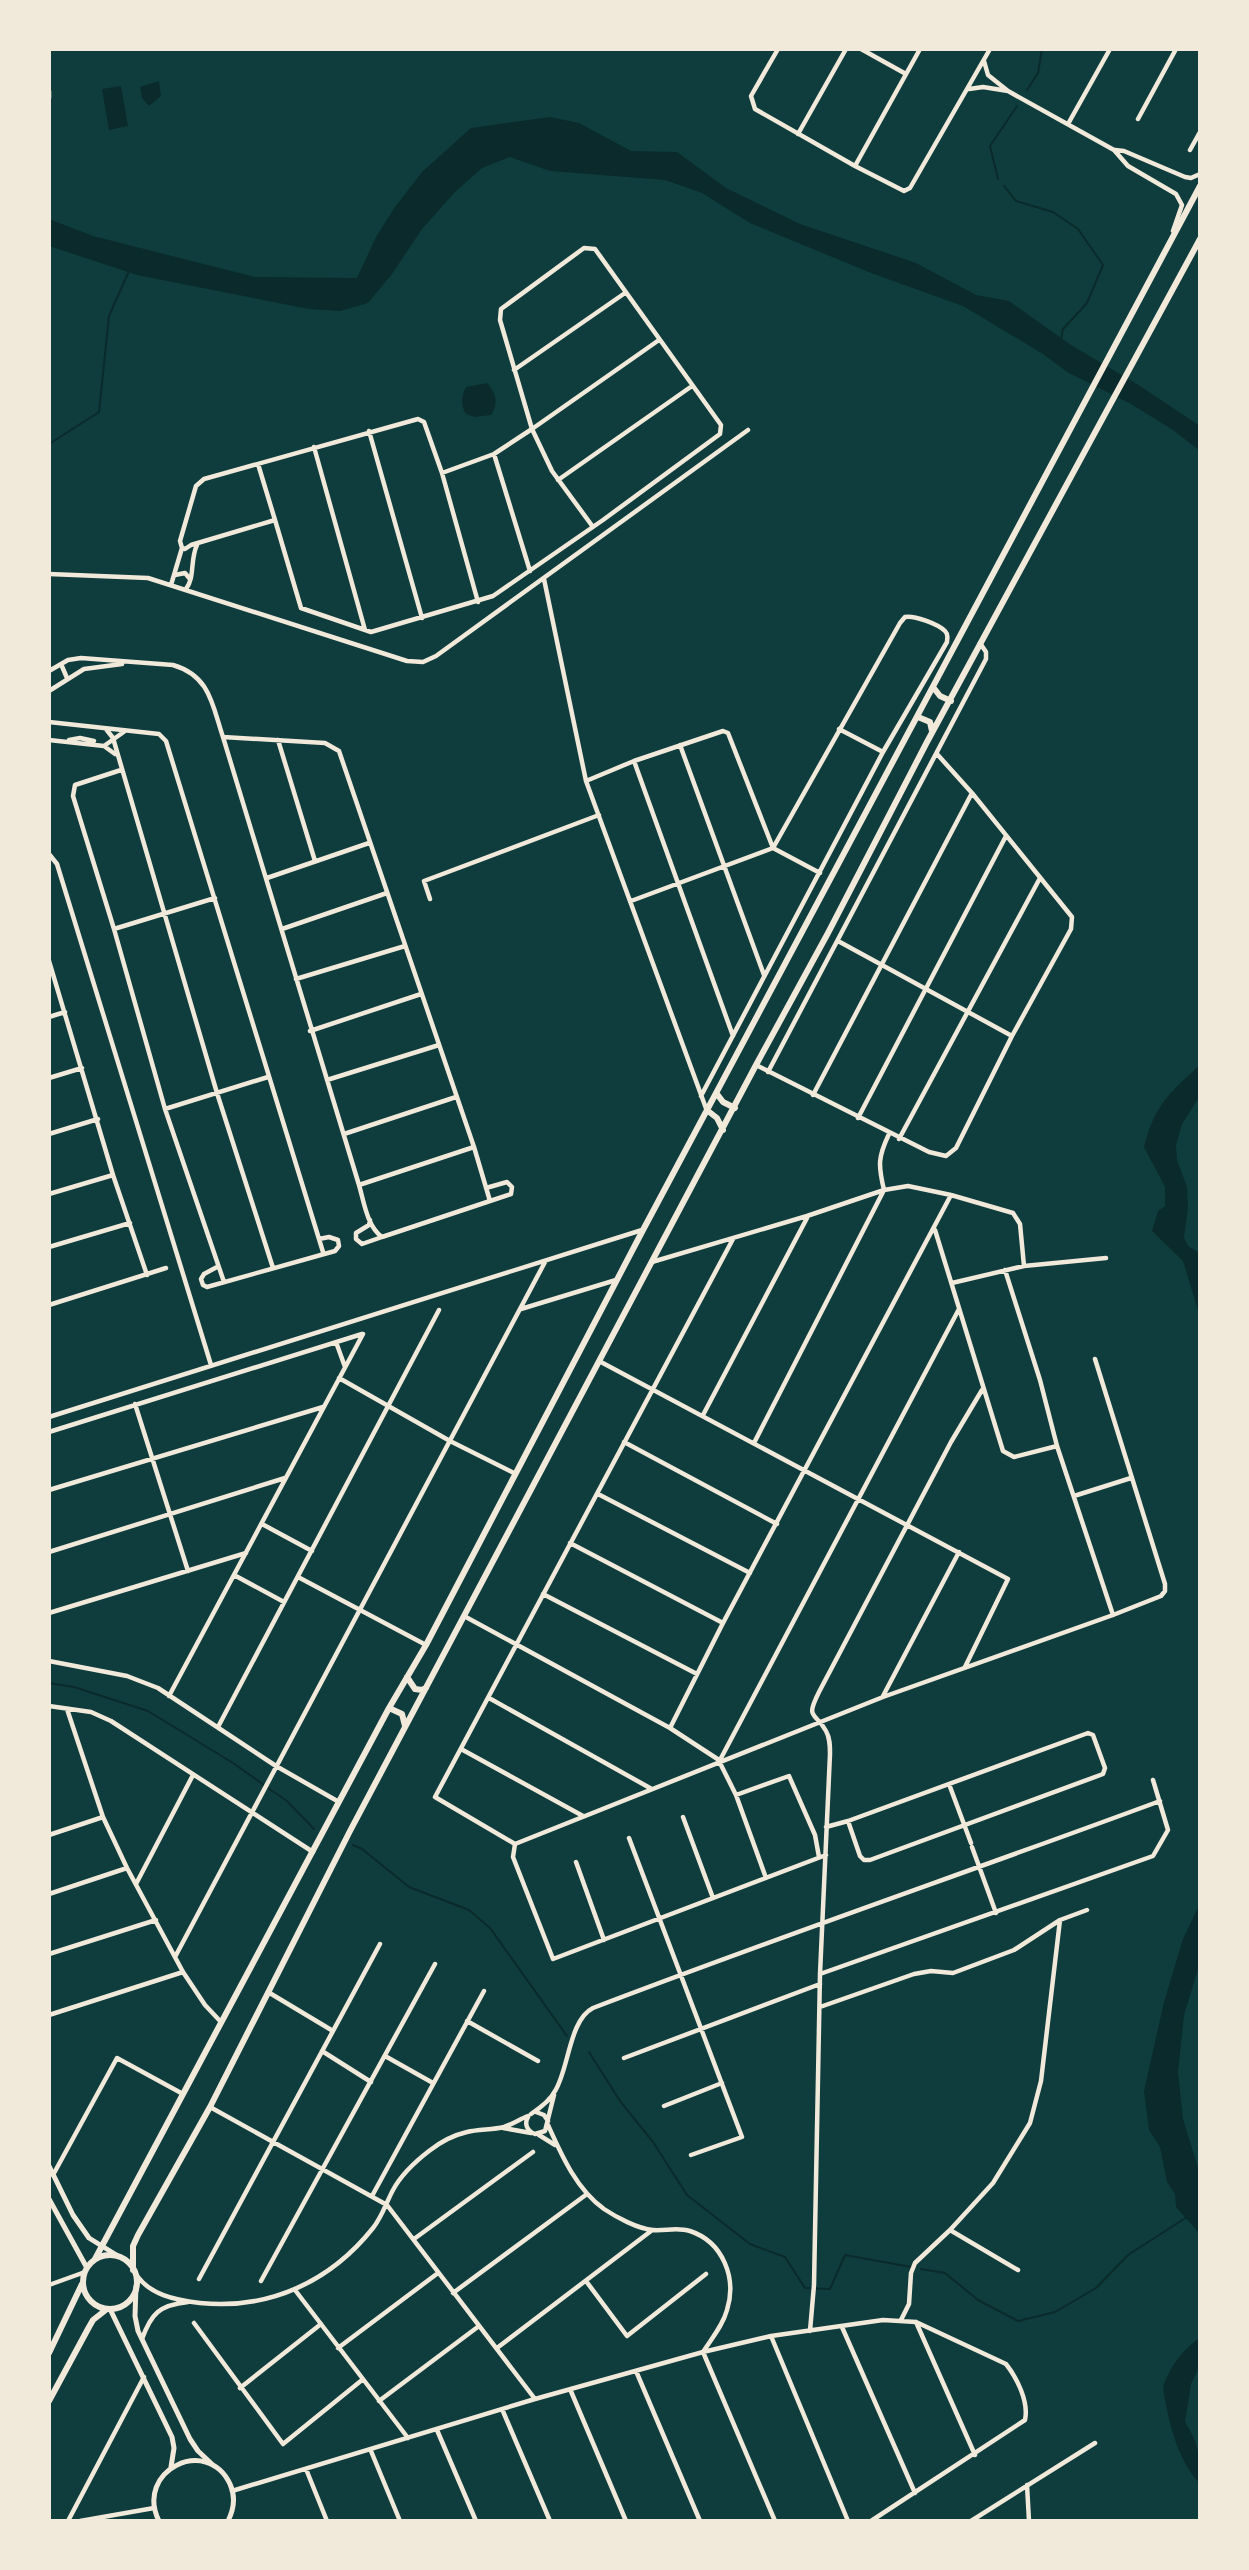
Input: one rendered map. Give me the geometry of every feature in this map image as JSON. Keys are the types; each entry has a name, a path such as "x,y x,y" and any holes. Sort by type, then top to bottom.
{"main road":[{"path":"49,2353 83,2282 86,2270 95,2259 389,1708 426,1645 514,1473 1200,186"},
{"path":"229,2521 233,2509 232,2491 222,2473 198,2451 190,2439 141,2340 135,2316 133,2246 209,2107 267,1991 735,1108 755,1065 1200,237"},
{"path":"933,688 951,701"},
{"path":"918,717 930,722 932,733"},
{"path":"717,1094 735,1108"},
{"path":"708,1111 717,1118 723,1130"},
{"path":"407,1677 415,1689 426,1688"},
{"path":"389,1708 402,1714 405,1728"},
{"path":"49,2166 73,2215 89,2238 118,2256 134,2271"},
{"path":"50,2202 86,2270"},
{"path":"95,2259 118,2256"},
{"path":"83,2282 90,2300 109,2309 144,2377 172,2437 174,2448 171,2467"},
{"path":"49,2402 89,2327 109,2309 127,2302 136,2286"},
{"path":"159,2521 154,2508 156,2486 171,2467 188,2461 214,2466"}],"street":[{"path":"778,49 751,96 755,108 900,191 910,188 990,49"},
{"path":"798,134 846,49"},
{"path":"861,49 906,74"},
{"path":"855,166 920,49"},
{"path":"1068,124 1110,49"},
{"path":"1139,120 1176,49"},
{"path":"984,61 988,75 1008,91 1114,150 1128,166 1177,196 1181,210 1168,245"},
{"path":"968,90 983,87 1008,91"},
{"path":"49,91 49,98"},
{"path":"1190,150 1200,132"},
{"path":"1114,150 1124,150 1185,177 1191,178 1200,174"},
{"path":"258,464 301,608 371,632 493,596 593,527 720,434 721,425 595,249 584,248 501,309 500,320 531,429 558,480 593,527"},
{"path":"514,370 625,293"},
{"path":"442,473 494,454 659,340"},
{"path":"558,480 692,386"},
{"path":"171,585 196,486 204,479 418,419 424,422 442,473 478,602"},
{"path":"49,574 148,578 415,662 428,660 748,430"},
{"path":"369,432 422,618"},
{"path":"314,447 365,630"},
{"path":"494,454 530,571"},
{"path":"181,548 189,548 191,545 275,520"},
{"path":"182,538 189,538 191,545"},
{"path":"185,590 190,585 192,555 198,544"},
{"path":"174,576 179,572 185,573 190,579"},
{"path":"544,579 586,781 708,1111"},
{"path":"631,901 773,848 900,623 905,617 914,615 945,631 947,642 883,752 701,1096"},
{"path":"768,1072 986,659 986,652 980,643"},
{"path":"49,671 81,658 173,665 198,677 209,693 267,878 310,1031 370,1220 373,1229 382,1237"},
{"path":"50,689 67,678 96,666 141,663"},
{"path":"61,664 67,678"},
{"path":"49,722 159,734 166,741 323,1252"},
{"path":"67,741 71,731 68,725"},
{"path":"102,728 113,738 217,1093 273,1268"},
{"path":"95,743 94,735 102,728"},
{"path":"839,729 883,752"},
{"path":"104,746 126,730"},
{"path":"586,781 634,761 723,731 728,733 773,848 820,873"},
{"path":"223,737 325,743 339,751 490,1201"},
{"path":"49,740 95,743 117,755"},
{"path":"278,740 315,861"},
{"path":"680,745 765,976"},
{"path":"755,1065 929,1152 946,1156 956,1148 1012,1036 1071,929 1072,922 1070,912 937,754"},
{"path":"634,761 733,1036"},
{"path":"121,769 75,785 72,790 165,1109 223,1282"},
{"path":"813,1095 972,793"},
{"path":"430,899 424,881 599,815"},
{"path":"858,1118 1006,836"},
{"path":"267,878 369,843"},
{"path":"49,853 57,864 211,1365"},
{"path":"899,1139 1041,878"},
{"path":"282,929 387,893"},
{"path":"114,929 215,898"},
{"path":"838,941 1012,1036"},
{"path":"296,979 405,946"},
{"path":"49,961 113,1175 148,1275"},
{"path":"310,1031 421,994"},
{"path":"49,1017 65,1012"},
{"path":"327,1080 439,1045"},
{"path":"49,1078 82,1068"},
{"path":"165,1109 268,1077"},
{"path":"344,1134 456,1097"},
{"path":"49,1134 98,1119"},
{"path":"754,1443 884,1190 878,1164 889,1134"},
{"path":"359,1185 474,1147"},
{"path":"49,1194 113,1175"},
{"path":"370,1220 369,1225 356,1233 356,1239 362,1244 511,1194 512,1187 507,1182 486,1188"},
{"path":"651,1263 884,1190 908,1186 1007,1210 1018,1218 1024,1266"},
{"path":"670,1728 723,1623 935,1230 951,1195"},
{"path":"703,1415 807,1216"},
{"path":"49,1247 130,1223"},
{"path":"49,1417 643,1230"},
{"path":"935,1230 982,1390 1005,1455 1014,1457 1057,1446"},
{"path":"217,1267 204,1274 201,1279 203,1285 208,1287 323,1252 335,1251 339,1246 338,1240 329,1237 319,1239"},
{"path":"514,1844 435,1797 733,1239"},
{"path":"951,1283 1024,1266 1106,1258"},
{"path":"175,1957 545,1262"},
{"path":"49,1305 166,1268"},
{"path":"1005,1270 1040,1380 1057,1446 1113,1615"},
{"path":"520,1310 617,1280"},
{"path":"719,1761 959,1309"},
{"path":"218,1727 439,1310"},
{"path":"49,1433 363,1334 169,1696"},
{"path":"336,1342 345,1367"},
{"path":"514,1844 883,1697 1161,1596 1165,1591 1165,1584 1095,1360"},
{"path":"599,1361 1008,1578 965,1668"},
{"path":"339,1378 450,1441 514,1473"},
{"path":"810,2331 814,2285 820,1974 830,1746 826,1729 811,1712 814,1701 951,1443 982,1390"},
{"path":"135,1404 188,1571"},
{"path":"49,1490 324,1407"},
{"path":"624,1442 778,1524"},
{"path":"49,1552 286,1478"},
{"path":"1074,1496 1132,1478"},
{"path":"598,1493 750,1573"},
{"path":"261,1524 312,1550"},
{"path":"570,1543 723,1623"},
{"path":"883,1697 959,1552"},
{"path":"49,1613 246,1553"},
{"path":"234,1575 284,1602"},
{"path":"298,1577 426,1645"},
{"path":"543,1594 697,1674"},
{"path":"464,1616 670,1728 719,1761 736,1795 766,1878"},
{"path":"49,1660 135,1678 158,1688 276,1766 339,1802"},
{"path":"489,1698 651,1788"},
{"path":"49,1706 91,1712 111,1721 314,1852"},
{"path":"67,1709 103,1817 127,1868 183,1972 205,2005 221,2022"},
{"path":"826,1827 1091,1734 1105,1768 1103,1774 867,1860 860,1856 848,1821"},
{"path":"461,1749 584,1816"},
{"path":"136,1884 193,1775"},
{"path":"736,1795 789,1776 815,1835 819,1857"},
{"path":"820,1974 1153,1856 1168,1830 1153,1780"},
{"path":"949,1784 996,1913"},
{"path":"539,2134 545,2131 576,2028 586,2011 822,1922 980,1868 1160,1801"},
{"path":"49,1835 103,1817"},
{"path":"683,1817 713,1898"},
{"path":"629,1838 742,2137 691,2155"},
{"path":"514,1844 513,1857 553,1959 826,1855"},
{"path":"576,1862 604,1940"},
{"path":"49,1894 127,1868"},
{"path":"820,2007 914,1974 931,1971 953,1973 1014,1950 1060,1920 1087,1910"},
{"path":"49,1954 156,1920"},
{"path":"901,2320 909,2304 911,2273 915,2263 993,2183 1030,2123 1041,2081 1060,1920"},
{"path":"199,2279 380,1944"},
{"path":"261,2281 435,1964"},
{"path":"49,2015 183,1972"},
{"path":"624,2058 820,1984"},
{"path":"267,1991 334,2031"},
{"path":"372,2196 484,1991"},
{"path":"467,2021 538,2061"},
{"path":"322,2051 371,2082"},
{"path":"385,2056 433,2083"},
{"path":"53,2175 117,2058 183,2094"},
{"path":"664,2106 722,2083"},
{"path":"531,2133 526,2127 530,2115 554,2094"},
{"path":"209,2107 387,2205 535,2399"},
{"path":"502,2128 541,2113 548,2123 556,2146 587,2194 604,2209 650,2231 678,2228 691,2231 717,2249 726,2262 730,2296 722,2324 703,2352"},
{"path":"141,2340 148,2322 170,2305 193,2302 237,2304 278,2297 322,2276 374,2227 394,2188 409,2169 428,2151 465,2132 502,2128 539,2134 556,2146"},
{"path":"414,2239 533,2152"},
{"path":"453,2293 587,2194"},
{"path":"950,2230 1018,2270"},
{"path":"497,2348 650,2231"},
{"path":"49,2285 86,2270"},
{"path":"134,2271 149,2290 193,2302"},
{"path":"338,2348 438,2273"},
{"path":"586,2281 627,2336 706,2274"},
{"path":"295,2291 408,2438"},
{"path":"232,2491 535,2399 771,2336 901,2320 916,2322 1000,2360 1012,2371 1025,2401 1025,2420 871,2521"},
{"path":"916,2322 975,2455"},
{"path":"194,2323 283,2444 362,2380"},
{"path":"240,2388 321,2324"},
{"path":"379,2401 479,2326"},
{"path":"842,2327 915,2493"},
{"path":"771,2336 848,2521"},
{"path":"703,2352 775,2521"},
{"path":"636,2371 700,2521"},
{"path":"68,2521 144,2377"},
{"path":"570,2389 625,2521"},
{"path":"502,2409 550,2521"},
{"path":"437,2430 476,2521"},
{"path":"971,2521 1095,2443"},
{"path":"371,2450 400,2521"},
{"path":"306,2469 327,2521"},
{"path":"1027,2486 1029,2521"},
{"path":"80,2521 114,2518 154,2508"}],"water":[{"path":"159,81 161,96 149,106 142,98 140,87"},
{"path":"121,86 128,126 109,130 102,89"},
{"path":"550,117 579,123 631,151 677,152 726,188 800,224 916,263 976,295 1009,301 1071,345 1200,426 1200,451 1173,430 1131,404 1067,372 1043,354 963,306 871,273 750,223 702,193 665,180 550,171 510,157 482,168 455,192 422,229 392,274 368,303 340,311 309,309 137,275 49,246 49,219 93,236 255,277 357,278 376,237 395,207 422,172 471,128"},
{"path":"487,383 495,398 491,415 474,417 465,413 462,400 466,387"},
{"path":"1200,1065 1200,1096 1182,1124 1176,1145 1177,1160 1187,1187 1188,1208 1184,1238 1188,1246 1200,1253 1200,1317 1183,1261 1152,1231 1158,1211 1165,1206 1165,1187 1144,1147 1153,1121 1164,1101"},
{"path":"1200,1903 1200,1963 1184,2015 1178,2072 1183,2119 1200,2174 1200,2234 1176,2207 1175,2194 1167,2182 1160,2147 1149,2130 1144,2091 1164,2002 1183,1939"},
{"path":"1200,2338 1200,2365 1191,2384 1185,2422 1198,2452 1200,2484 1187,2466 1174,2437 1163,2389 1174,2364"}],"waterway":[{"path":"1027,90 1038,73 1042,49"},
{"path":"998,179 990,146 1017,106"},
{"path":"1004,186 1016,201 1053,212 1078,229 1103,265 1087,303 1063,329 1061,339"},
{"path":"49,444 99,412 109,316 129,271"},
{"path":"49,1683 74,1687 148,1711 264,1785"},
{"path":"268,1788 287,1801 314,1829"},
{"path":"353,1845 362,1849 409,1887 469,1910 490,1928 567,2036"},
{"path":"589,2052 620,2101 653,2142 687,2195 750,2244 785,2257 805,2288 830,2289 845,2255 911,2267"},
{"path":"921,2269 945,2273 978,2300 1018,2321 1055,2312 1096,2288 1128,2255 1187,2217"}]}
